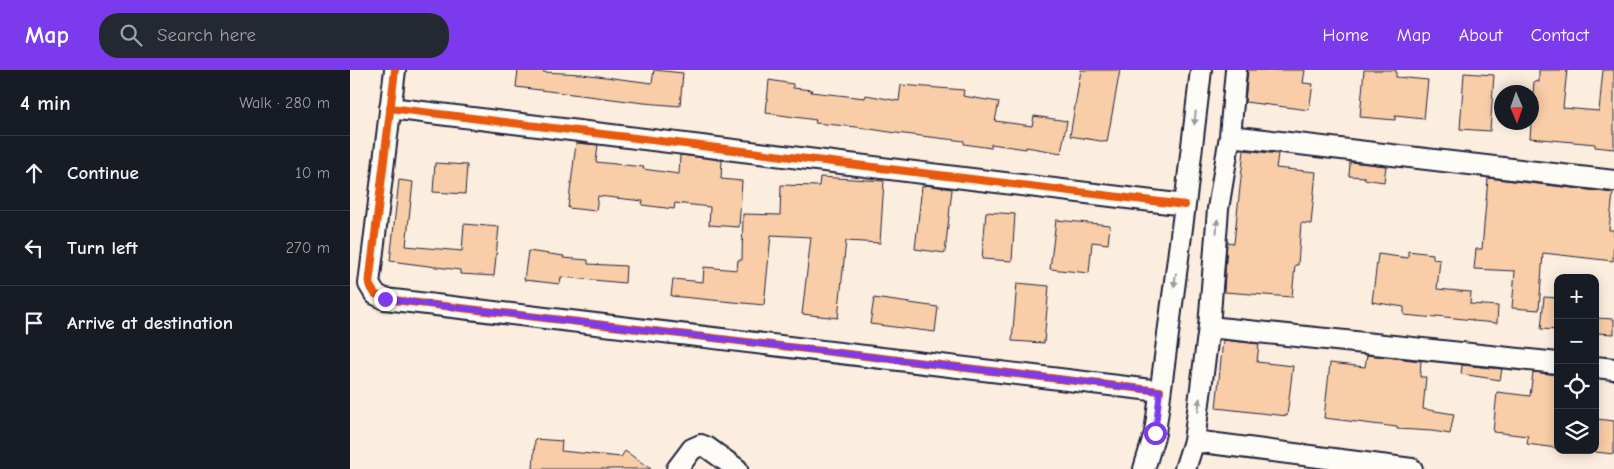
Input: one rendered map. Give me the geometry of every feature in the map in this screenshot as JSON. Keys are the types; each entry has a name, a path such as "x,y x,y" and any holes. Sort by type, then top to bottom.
{"street":[{"path":"395,70 369,284 375,294 385,299 1160,391"},
{"path":"1144,469 1155,433 1201,70"},
{"path":"1185,469 1194,441 1209,327 1218,209 1230,136 1236,70"},
{"path":"390,108 1185,205"},
{"path":"1230,136 1614,180"},
{"path":"1209,327 1554,363"},
{"path":"1599,367 1614,369"},
{"path":"1194,441 1412,469"},
{"path":"677,469 692,449 701,445 737,469"}],"building":[{"path":"518,70 543,70 543,72 582,74 652,83 654,70 683,73 680,106 516,87"},
{"path":"1081,70 1120,70 1107,142 1070,136"},
{"path":"1248,70 1305,70 1303,83 1313,84 1309,110 1245,102"},
{"path":"1364,70 1396,70 1396,77 1428,80 1424,119 1395,116 1395,120 1360,117"},
{"path":"1539,70 1567,70 1563,108 1599,111 1603,70 1614,70 1614,149 1595,147 1595,144 1530,138 1531,130 1539,130 1539,85 1534,85 1534,81 1539,82"},
{"path":"1464,73 1494,75 1490,131 1460,129"},
{"path":"769,80 793,84 793,88 812,90 811,92 865,98 866,95 899,101 901,85 964,90 963,96 999,102 995,121 1032,126 1034,116 1067,121 1061,153 991,144 991,148 964,144 964,141 815,123 816,120 766,113"},
{"path":"576,143 598,145 596,162 644,167 643,169 679,174 680,155 722,160 721,179 742,181 739,227 709,225 710,207 675,203 674,209 642,205 643,201 598,196 596,211 568,208"},
{"path":"1244,150 1278,154 1276,168 1316,172 1311,224 1301,223 1298,265 1295,265 1292,297 1224,292 1227,242 1234,243"},
{"path":"1350,162 1386,166 1384,182 1364,179 1365,177 1349,176"},
{"path":"435,163 467,165 465,194 433,192"},
{"path":"820,177 884,181 880,243 846,241 838,318 802,314 811,237 771,235 764,305 671,296 673,279 703,282 704,267 737,270 738,260 742,260 743,214 780,215 781,185 819,186"},
{"path":"1488,178 1613,193 1609,230 1614,230 1613,261 1543,253 1539,310 1512,308 1515,271 1474,269 1476,249 1482,249"},
{"path":"399,180 413,182 406,246 462,251 464,224 499,227 494,276 460,274 460,270 390,261"},
{"path":"922,186 952,189 945,253 915,249"},
{"path":"986,212 1015,214 1012,261 982,259"},
{"path":"1056,220 1110,225 1108,244 1092,242 1089,273 1050,269"},
{"path":"528,251 564,256 563,258 588,260 588,264 626,266 625,283 561,277 560,284 524,280"},
{"path":"1408,251 1433,254 1433,259 1440,260 1437,289 1471,292 1470,304 1498,306 1497,323 1436,316 1436,318 1404,315 1404,307 1372,302 1378,254 1408,258"},
{"path":"1017,283 1049,286 1044,343 1012,341"},
{"path":"1544,297 1554,298 1554,330 1541,329"},
{"path":"874,298 938,307 935,332 870,324"},
{"path":"1599,318 1614,319 1614,334 1599,333"},
{"path":"1223,340 1259,344 1257,362 1293,366 1287,416 1216,408"},
{"path":"1367,355 1421,361 1420,377 1426,377 1423,409 1454,414 1450,434 1397,429 1397,427 1324,418 1330,363 1365,367"},
{"path":"1462,365 1502,369 1500,380 1461,374"},
{"path":"1533,372 1554,375 1554,448 1527,444 1528,436 1493,432 1497,392 1530,396"},
{"path":"1599,419 1614,421 1614,454 1599,452"},
{"path":"535,439 562,441 561,451 621,457 625,451 651,469 533,469"}],"cycle path":[{"path":"395,70 369,284 375,294 385,299 1160,391"},
{"path":"390,108 1185,205"}],"route":[{"path":"385,299 1160,391 1155,433"}]}
